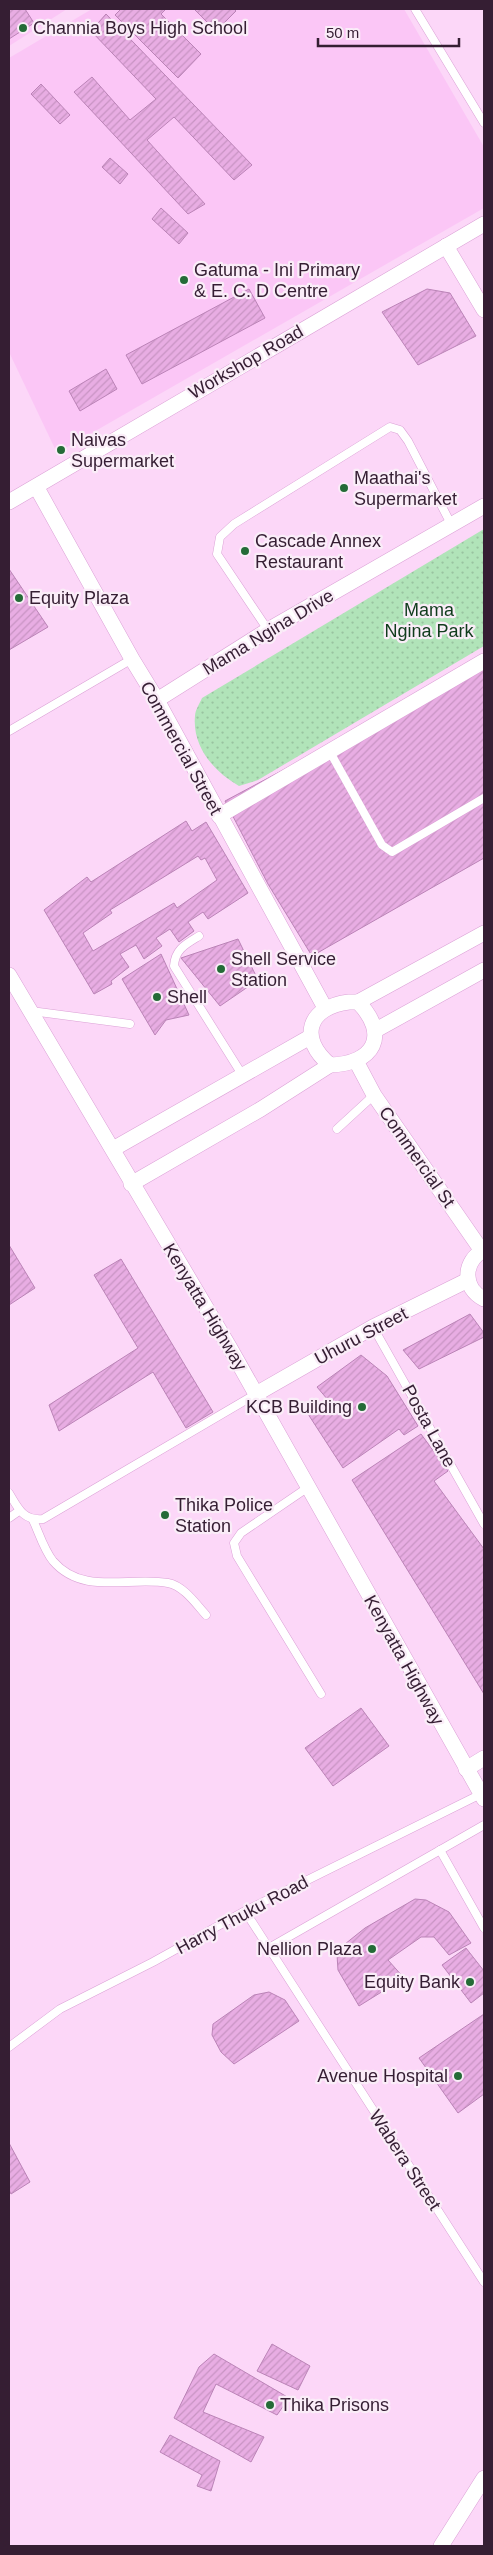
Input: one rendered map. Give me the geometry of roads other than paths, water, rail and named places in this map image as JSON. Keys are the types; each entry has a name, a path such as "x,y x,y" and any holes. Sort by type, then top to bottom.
{"street":[{"name":"Workshop Road","path":"9,502 37,488 154,415 484,224"},
{"path":"446,246 484,310"},
{"name":"Commercial Street","path":"37,488 132,659 157,700 325,1008"},
{"name":"Mama Ngina Drive","path":"157,700 268,630 484,506"},
{"path":"219,816 484,661"},
{"path":"330,1065 315,1050 310,1037 312,1021 325,1008 339,1003 358,1002 484,933"},
{"path":"376,1030 484,970"},
{"name":"Kenyatta Highway","path":"9,975 256,1394 307,1488 483,1797"},
{"path":"131,1184 261,1109 330,1065 356,1061 365,1054 375,1042 376,1030 369,1014 358,1002"},
{"path":"113,1149 310,1037"},
{"name":"Commercial St","path":"356,1061 374,1095 483,1251"},
{"path":"483,1251 468,1267 468,1280 477,1294 484,1299"},
{"name":"Uhuru Street","path":"256,1394 373,1327 468,1280"},
{"path":"466,1769 484,1758"},
{"path":"441,2546 484,2478"}],"lane":[{"path":"415,9 484,123"},
{"path":"268,630 218,554 220,537 234,524 390,427 400,430 408,441 451,524"},
{"path":"9,731 132,659"},
{"path":"330,752 382,845 392,852 484,798"},
{"path":"200,936 179,949 174,956 174,966 243,1076"},
{"path":"29,1010 130,1024"},
{"path":"337,1129 374,1095"},
{"name":"Posta Lane","path":"373,1327 484,1524"},
{"path":"9,1493 19,1512 33,1520 43,1519 256,1394"},
{"path":"307,1488 241,1533 234,1543 237,1556 321,1694"},
{"path":"9,1518 19,1512"},
{"path":"33,1520 51,1559 62,1571 79,1581 170,1584 187,1594 206,1615"},
{"name":"Harry Thuku Road","path":"9,2047 60,2009 153,1962 245,1911 483,1797"},
{"path":"269,1948 484,1824"},
{"path":"440,1850 484,1928"},
{"name":"Wabera Street","path":"245,1911 484,2282"}],"place":[{"name":"Channia Boys High School","path":"23,28"},
{"name":"Gatuma - Ini Primary & E. C. D Centre","path":"184,280"},
{"name":"Naivas Supermarket","path":"61,450"},
{"name":"Maathai's Supermarket","path":"344,488"},
{"name":"Cascade Annex Restaurant","path":"245,551"},
{"name":"Equity Plaza","path":"19,598"},
{"name":"Shell Service Station","path":"221,969"},
{"name":"Shell","path":"157,997"},
{"name":"KCB Building","path":"362,1407"},
{"name":"Thika Police Station","path":"165,1515"},
{"name":"Nellion Plaza","path":"372,1949"},
{"name":"Equity Bank","path":"470,1982"},
{"name":"Avenue Hospital","path":"458,2076"},
{"name":"Thika Prisons","path":"270,2405"}],"park label":[{"name":"Mama Ngina Park","path":"429,620"}]}
